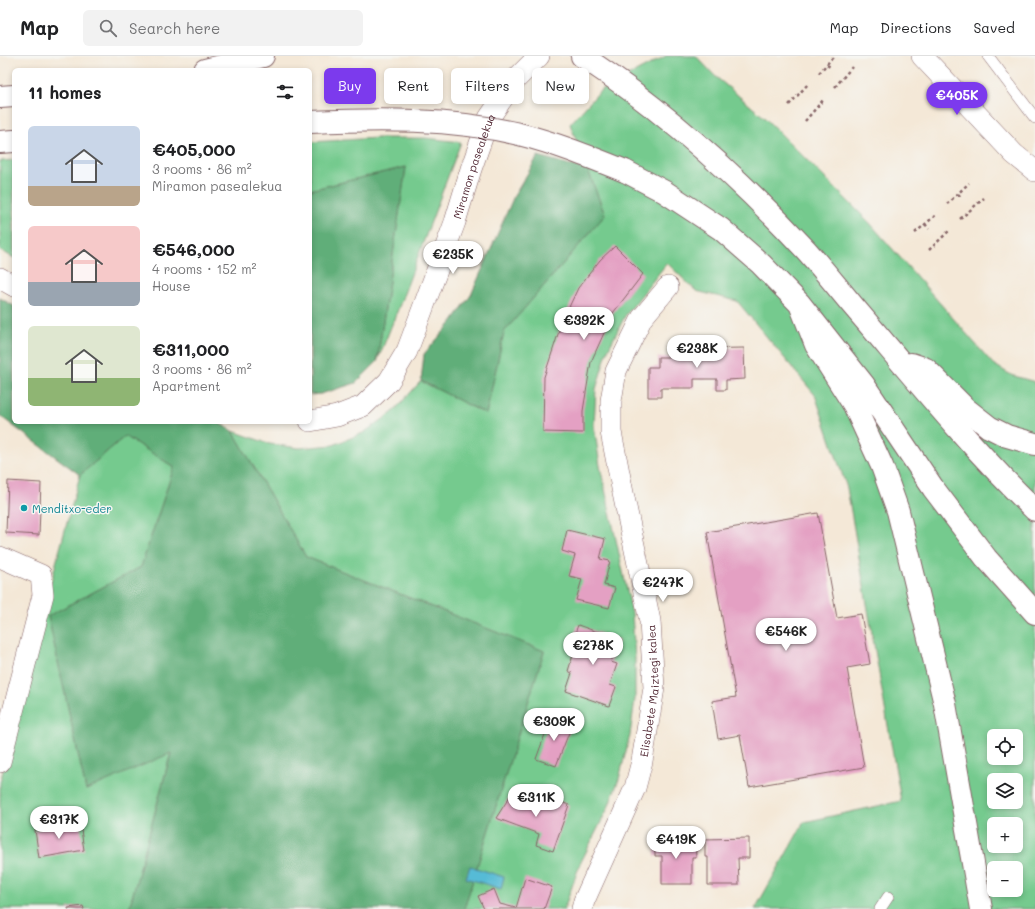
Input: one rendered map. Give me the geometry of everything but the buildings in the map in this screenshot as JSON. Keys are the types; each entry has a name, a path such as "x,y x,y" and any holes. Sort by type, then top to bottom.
{"highway":[{"path":"214,68 263,56"},
{"path":"582,56 638,96 718,162 763,206 807,251 956,426 1035,510"},
{"path":"0,97 12,96"},
{"path":"312,122 364,120 422,122 469,126 518,134 570,149 625,171 665,192 721,228 761,264 800,304 864,385 933,488 986,558 1035,613"},
{"path":"0,142 12,141"},
{"path":"800,304 816,345 854,405 882,466 898,511 944,704 981,909"},
{"path":"900,360 926,369 966,410 989,427 1007,436 1035,444"}],"street":[{"name":"Miramon pasealekua","path":"312,421 337,416 364,406 389,381 407,351 452,228 489,118 515,80 539,56"},
{"path":"922,56 1014,154 1035,172"},
{"path":"0,278 12,285"},
{"name":"Elisabete Maiztegi kalea","path":"582,909 584,901 635,788 642,761 654,688 650,621 611,432 611,401 616,371 642,318 668,287"},
{"path":"0,557 41,575 43,595 0,762"}],"lane":[{"path":"988,56 1035,118"},
{"path":"880,909 888,897"}],"path":[{"path":"820,73 834,56"},
{"path":"836,87 842,77 852,67"},
{"path":"789,105 800,96 808,84"},
{"path":"805,121 813,109 824,99"},
{"path":"947,204 969,183"},
{"path":"958,194 961,197"},
{"path":"960,219 970,208 984,198"},
{"path":"915,233 936,214"},
{"path":"925,224 929,228"},
{"path":"929,250 939,238 950,230"}],"green space":[{"path":"666,56 696,56 715,76 765,118 869,222 993,364 1011,375 1035,382 1035,909 755,909 804,822 901,801 847,488 815,395 737,301 696,291 667,263 625,316 607,352 596,389 594,425 600,466 632,613 635,658 635,699 630,735 619,779 608,808 580,864 564,909 464,909 544,651 306,557 233,431 270,444 299,448 333,445 363,433 392,413 421,381 486,414 504,332 605,215 570,124 601,90"},
{"path":"377,138 426,138 461,142 377,362 406,167 312,190 312,142"},
{"path":"538,156 588,170 605,215 504,332 486,414 421,381 424,354 452,322 471,295 514,196"},
{"path":"12,160 12,257 0,250 0,161"},
{"path":"406,167 377,362 356,383 321,394 312,395 312,190"},
{"path":"0,298 12,305 12,424 221,424 233,431 306,557 544,651 464,909 129,909 171,753 86,790 48,616 141,567 174,467 125,436 80,475 0,416"},
{"path":"125,436 174,467 141,567 48,616 86,790 171,752 129,909 0,909 0,783 37,633 80,475"}],"water":[{"path":"470,866 504,877 501,889 466,878"}],"place":[{"name":"Menditxo-eder","path":"24,508"}]}
